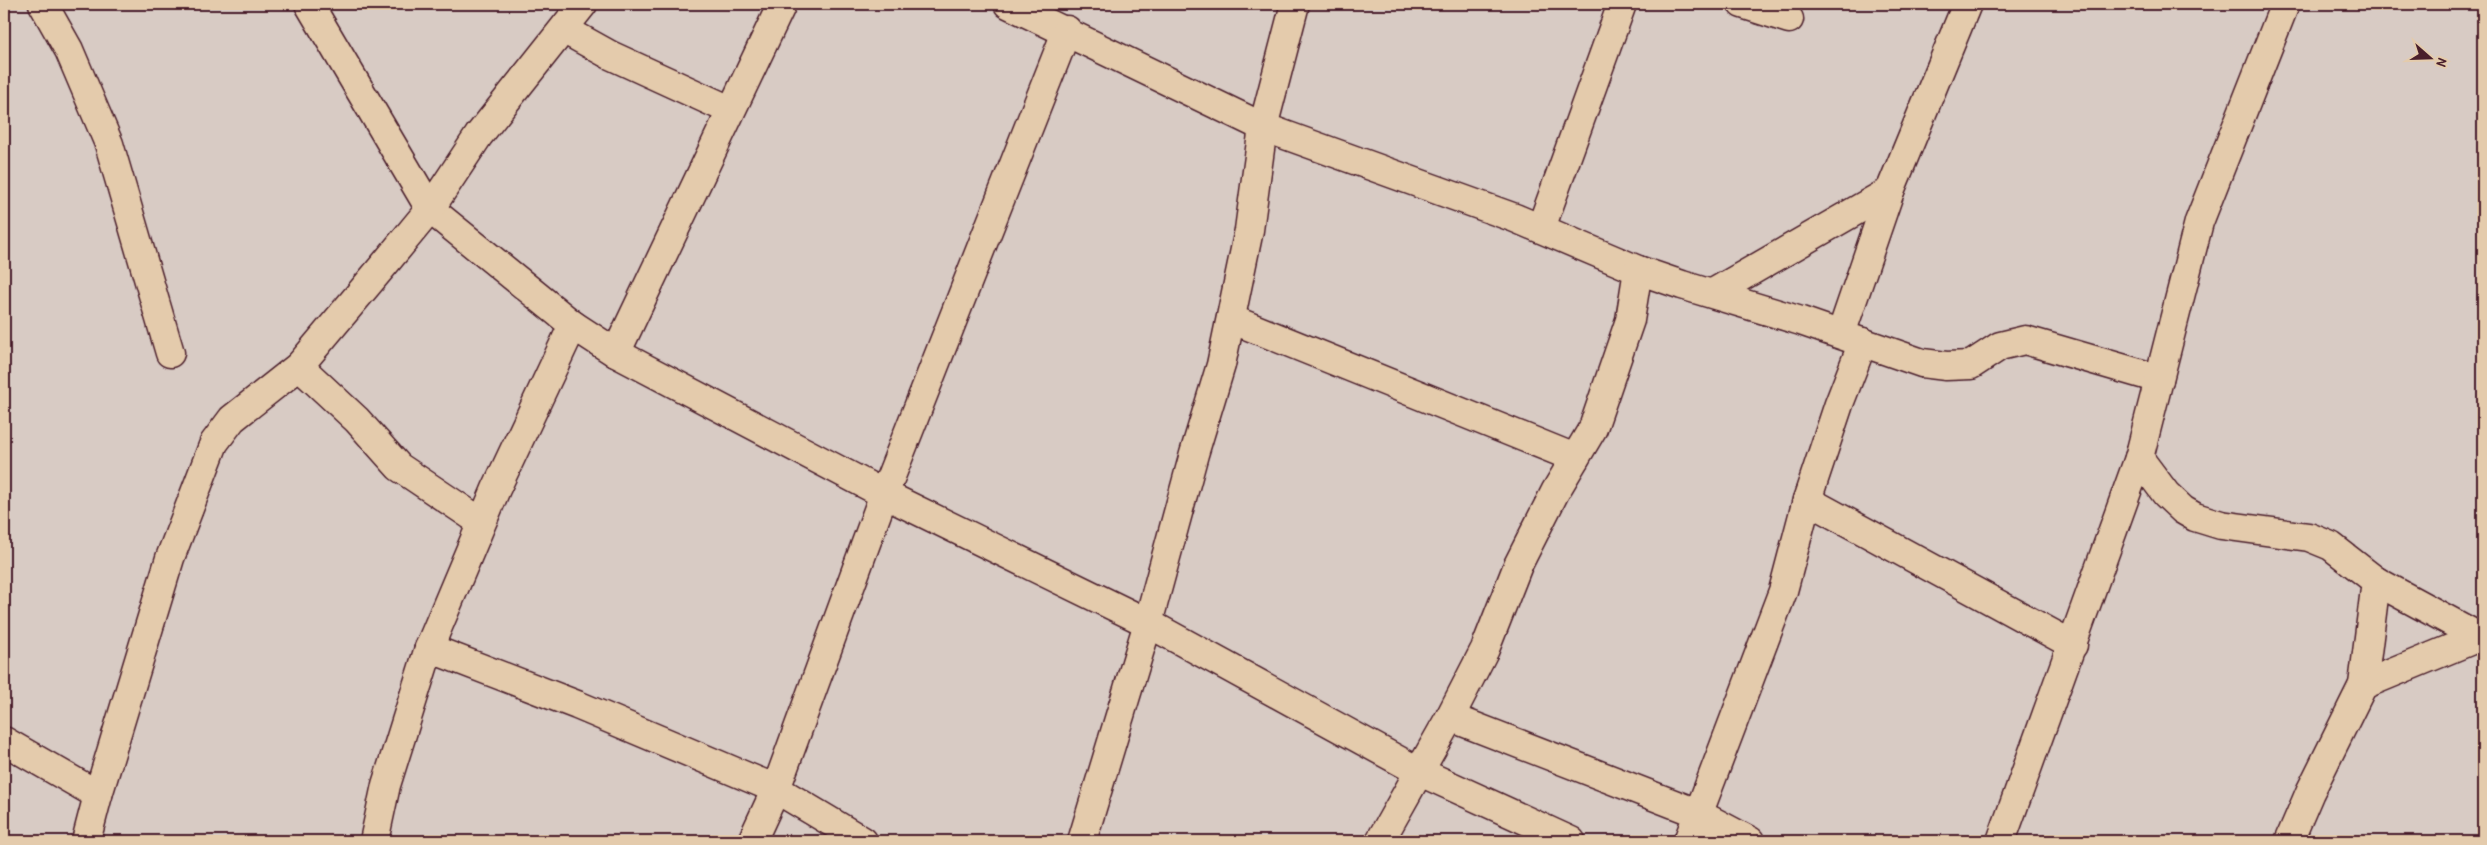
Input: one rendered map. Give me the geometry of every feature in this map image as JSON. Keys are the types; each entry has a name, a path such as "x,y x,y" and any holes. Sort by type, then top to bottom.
{"street":[{"path":"43,4 69,50 109,144 170,353"},
{"path":"309,4 430,209 574,325 616,353 884,494 1148,623 1418,771 1571,841"},
{"path":"86,841 98,795 170,558 214,443 232,419 299,366 430,209 479,135 565,30 583,4"},
{"path":"616,353 782,4"},
{"path":"1008,4 1067,30 1263,127 1541,228 1638,270 1852,338 1922,363 1960,367 1971,364 2000,346 2025,340 2160,379"},
{"path":"1082,841 1148,623 1194,454 1221,365 1249,230 1263,127 1295,4"},
{"path":"1541,228 1622,4"},
{"path":"1742,4 1789,19"},
{"path":"1688,841 1697,813 1783,591 1807,500 1839,404 1852,338 1890,191 1967,4"},
{"path":"2002,841 2139,458 2199,222 2285,4"},
{"path":"565,30 610,55 730,110"},
{"path":"752,841 776,789 884,494 1067,30"},
{"path":"1714,293 1890,191"},
{"path":"1380,841 1450,717 1485,649 1518,565 1593,428 1630,320 1638,270"},
{"path":"1231,319 1575,458"},
{"path":"374,841 386,785 428,648 481,522 574,325"},
{"path":"299,366 375,439 399,467 481,522"},
{"path":"2139,458 2166,494 2183,510 2195,517 2221,526 2309,537 2331,546 2376,581 2481,638"},
{"path":"1807,500 2073,646"},
{"path":"2289,841 2310,792 2363,685 2376,581"},
{"path":"2363,685 2481,638"},
{"path":"428,648 577,705 776,789 863,841"},
{"path":"1450,717 1697,813 1750,841"},
{"path":"4,741 98,795"}]}
